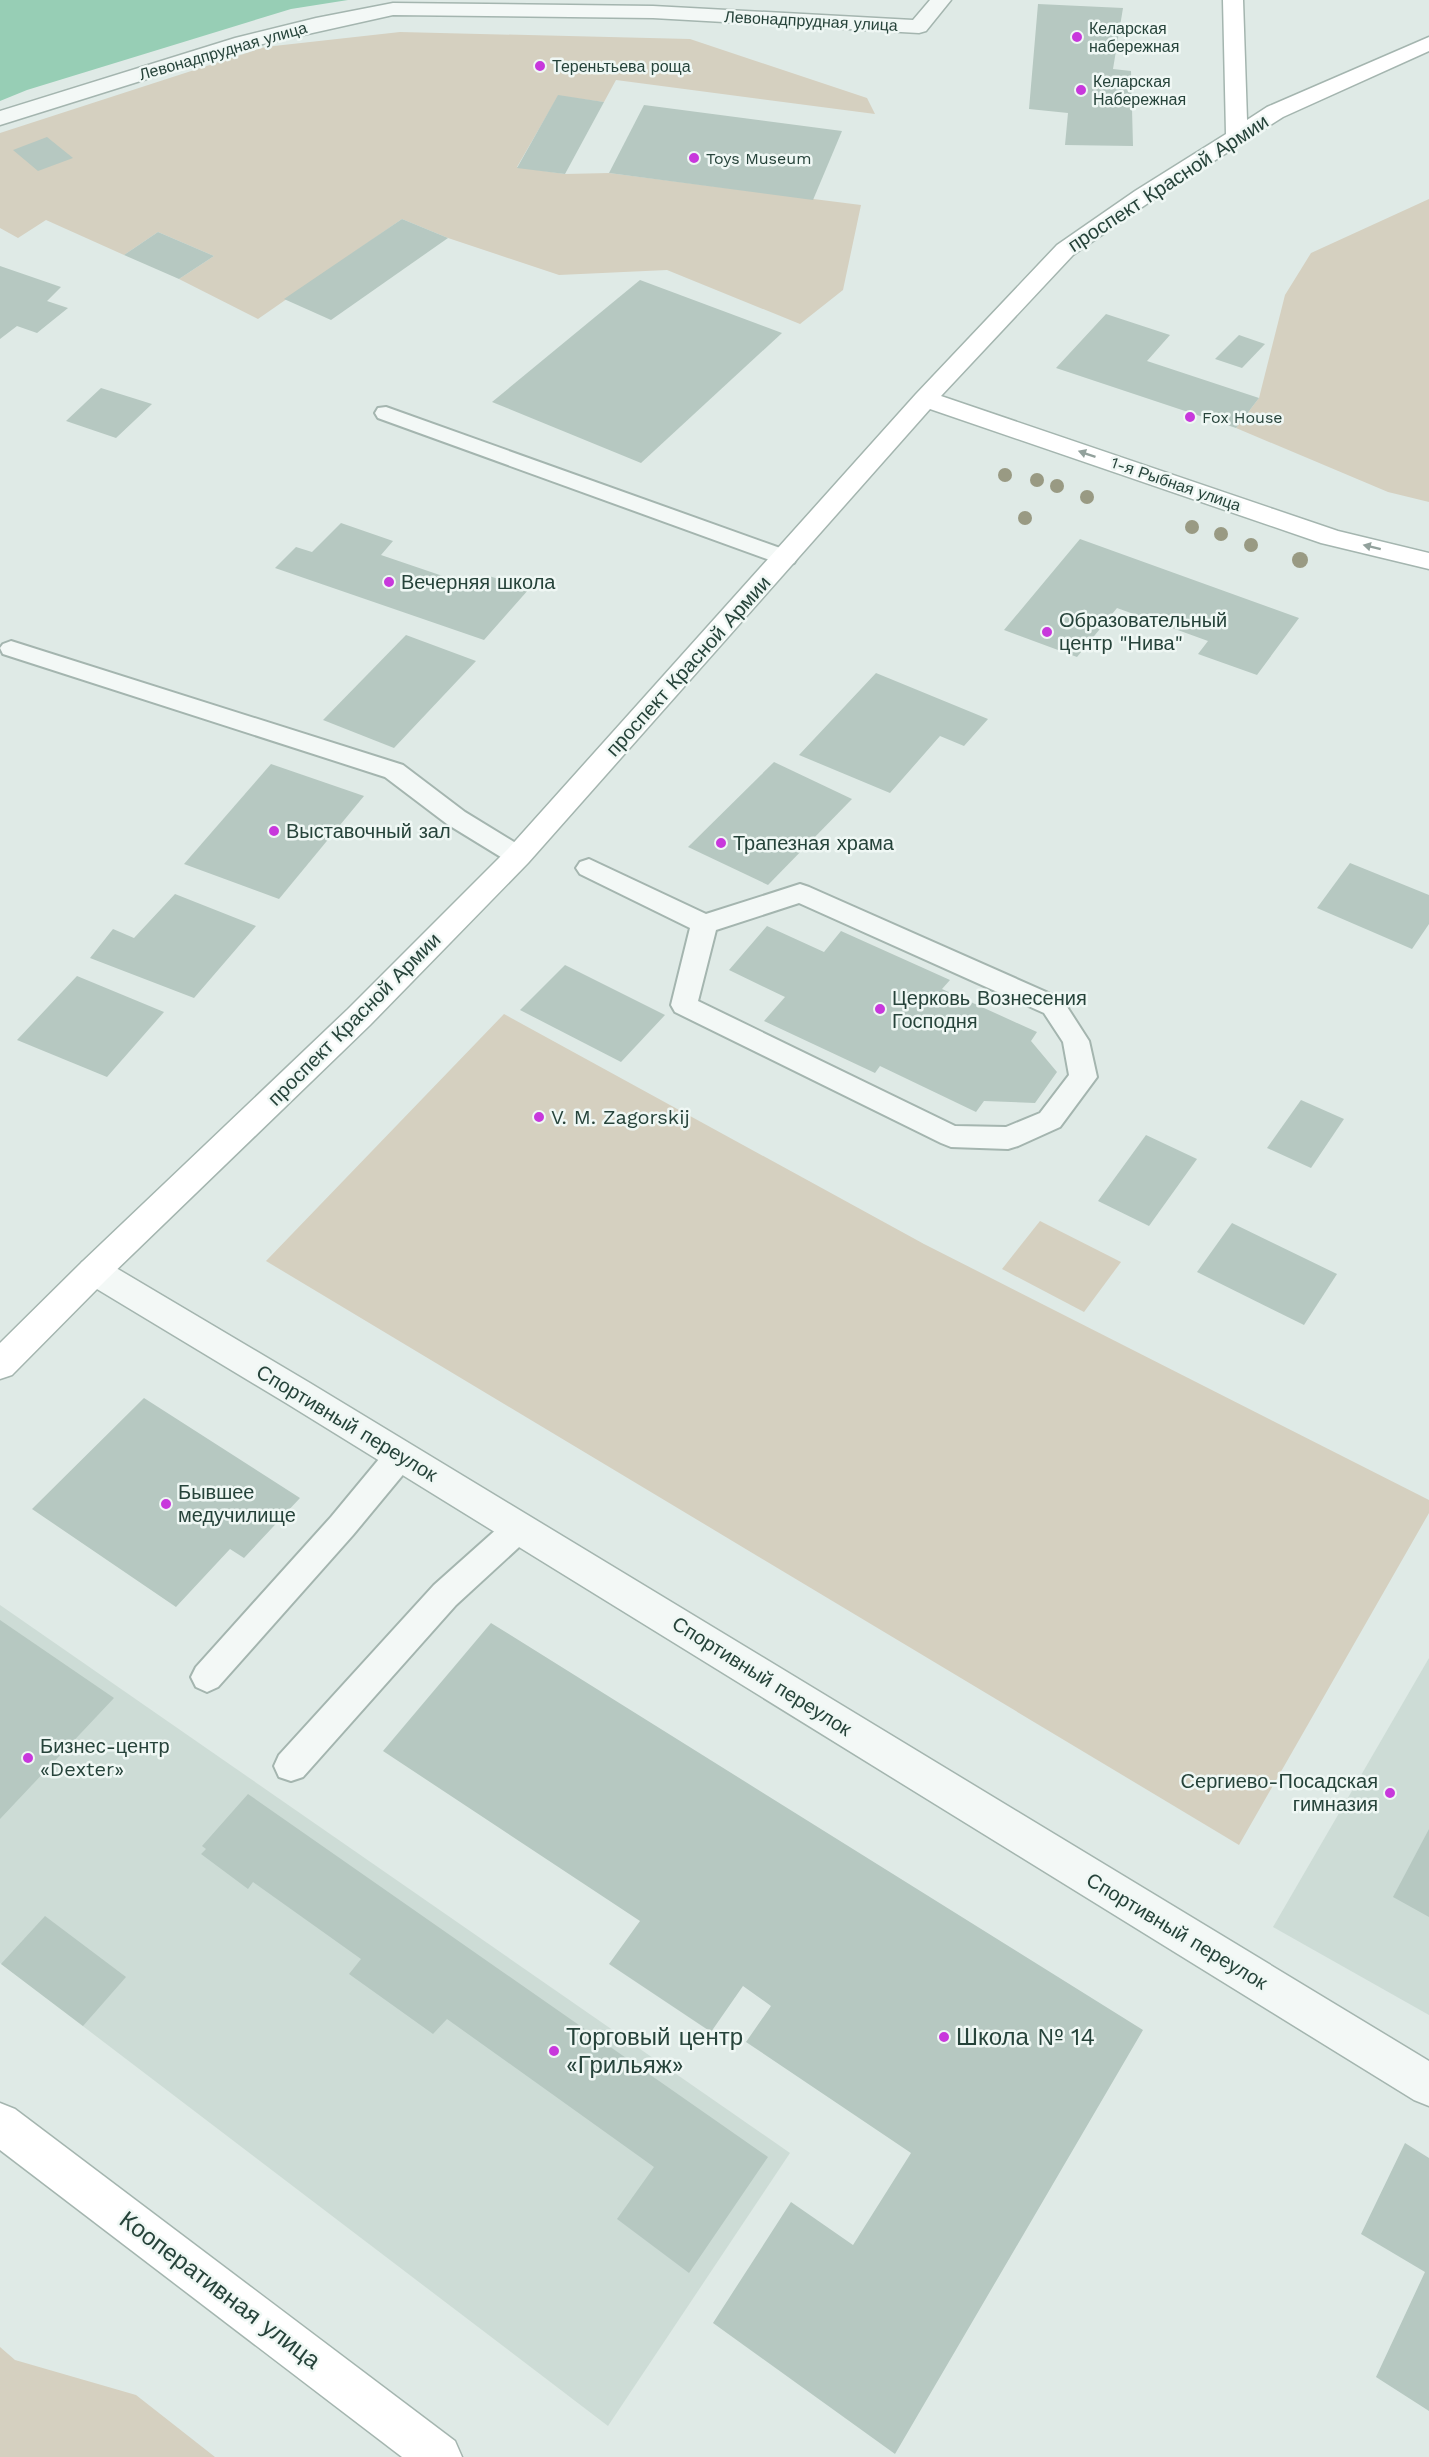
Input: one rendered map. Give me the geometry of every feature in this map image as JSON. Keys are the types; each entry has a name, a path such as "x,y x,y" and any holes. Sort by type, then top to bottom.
{"main road":[{"path":"1233,0 1237,136"},
{"name":"проспект Красной Армии","path":"0,1365 94,1271 359,1017 518,856 786,558 925,399 1065,250 1275,112 1429,43"},
{"name":"1-я Рыбная улица","path":"925,399 1330,537 1429,561"},
{"name":"Кооперативная улица","path":"0,2124 439,2457"}],"street":[{"name":"Левонадпрудная улица","path":"0,118 242,42 393,9 653,12 919,27 941,0"},
{"name":"Спортивный переулок","path":"94,1271 519,1528 1429,2085"}],"lane":[{"path":"386,413 786,558"},
{"path":"11,649 394,771 456,818 518,856"},
{"path":"590,868 704,924 800,893 1053,1006 1076,1041 1083,1077 1050,1120 1008,1138 951,1136 684,1005 704,924"},
{"path":"207,1677 342,1526 400,1456"},
{"path":"291,1766 445,1594 519,1528"}],"shaded area":[{"path":"0,0 348,0 291,9 27,90 0,101"},
{"path":"400,32 690,39 867,98 875,114 616,80 604,102 558,96 517,167 565,174 609,173 861,205 843,290 800,324 667,270 559,275 448,238 402,219 258,319 179,279 214,256 158,232 124,255 46,220 18,238 0,228 0,133 265,47"},
{"path":"1429,199 1429,502 1388,492 1236,428 1259,398 1285,295 1311,253"},
{"path":"504,1014 924,1244 1429,1500 1429,1513 1239,1845 266,1261"},
{"path":"1040,1221 1121,1262 1084,1312 1002,1269"},
{"path":"0,1605 790,2153 608,2426 0,1963"},
{"name":"Сергиево-Посадская гимназия","path":"1429,1658 1429,2015 1273,1927"},
{"path":"0,2347 15,2360 136,2395 215,2457 0,2457"}],"building":[{"path":"1038,4 1123,8 1113,69 1131,71 1133,146 1065,145 1068,113 1029,109"},
{"path":"558,95 604,102 565,174 517,168"},
{"path":"644,105 842,131 813,200 609,173"},
{"path":"47,137 73,158 38,171 13,150"},
{"path":"402,219 448,238 331,320 284,299"},
{"path":"158,232 214,256 179,279 124,255"},
{"path":"0,266 61,287 47,301 68,308 37,333 17,326 0,339"},
{"path":"640,280 782,333 641,463 492,402"},
{"path":"1106,314 1170,335 1147,361 1259,398 1236,428 1056,368"},
{"path":"1239,335 1265,344 1242,368 1215,359"},
{"path":"101,388 152,404 116,438 66,421"},
{"name":"Вечерняя школа","path":"341,523 393,541 381,555 478,588 489,576 529,589 484,640 275,568 296,547 312,552"},
{"path":"1080,539 1299,618 1257,675 1198,654 1208,641 1117,608 1077,657 1004,630"},
{"path":"406,635 476,661 394,748 323,720"},
{"path":"876,673 988,719 964,746 940,736 890,793 799,755"},
{"path":"774,762 852,799 768,885 688,847"},
{"name":"Выставочный зал","path":"271,764 364,796 279,899 184,864"},
{"path":"1350,863 1429,895 1429,924 1412,949 1317,908"},
{"path":"175,894 256,926 194,998 90,958 113,929 134,938"},
{"name":"Церковь Вознесения Господня","path":"767,926 824,952 841,931 950,980 942,989 1037,1032 1031,1041 1057,1072 1035,1103 984,1101 976,1112 880,1066 875,1073 764,1021 785,997 729,970"},
{"path":"565,965 665,1015 621,1062 520,1010"},
{"path":"77,976 164,1012 107,1077 17,1040"},
{"path":"1301,1100 1344,1119 1311,1168 1267,1148"},
{"path":"1146,1135 1197,1159 1149,1226 1098,1201"},
{"path":"1232,1223 1337,1274 1304,1325 1197,1272"},
{"name":"Бывшее медучилище","path":"144,1398 300,1498 244,1558 230,1549 176,1607 32,1509"},
{"name":"Бизнес-центр «Dexter»","path":"0,1620 114,1698 0,1819"},
{"name":"Школа № 14","path":"491,1623 1143,2030 895,2454 713,2323 791,2202 853,2245 911,2153 746,2042 771,2006 743,1986 711,2032 609,1964 640,1921 383,1751"},
{"name":"Торговый центр «Грильяж»","path":"248,1794 768,2157 689,2273 617,2219 654,2167 447,2019 433,2034 349,1974 361,1959 253,1882 248,1889 201,1854 206,1849 202,1846"},
{"path":"1429,1829 1429,1917 1393,1897"},
{"path":"45,1916 126,1977 83,2026 1,1964"},
{"path":"1405,2143 1429,2158 1429,2411 1376,2377 1425,2272 1361,2234"}],"place":[{"name":"Келарская набережная","path":"1077,37"},
{"name":"Тереньтьева роща","path":"540,66"},
{"name":"Келарская Набережная","path":"1081,90"},
{"name":"Toys Museum","path":"694,158"},
{"name":"Fox House","path":"1190,417"},
{"name":"Вечерняя школа","path":"389,582"},
{"name":"Образовательный центр \"Нива\"","path":"1047,632"},
{"name":"Выставочный зал","path":"274,831"},
{"name":"Трапезная храма","path":"721,843"},
{"name":"Церковь Вознесения Господня","path":"880,1009"},
{"name":"V. M. Zagorskij","path":"539,1117"},
{"name":"Бывшее медучилище","path":"166,1504"},
{"name":"Бизнес-центр «Dexter»","path":"28,1758"},
{"name":"Сергиево-Посадская гимназия","path":"1390,1793"},
{"name":"Школа № 14","path":"944,2037"},
{"name":"Торговый центр «Грильяж»","path":"554,2051"}]}
